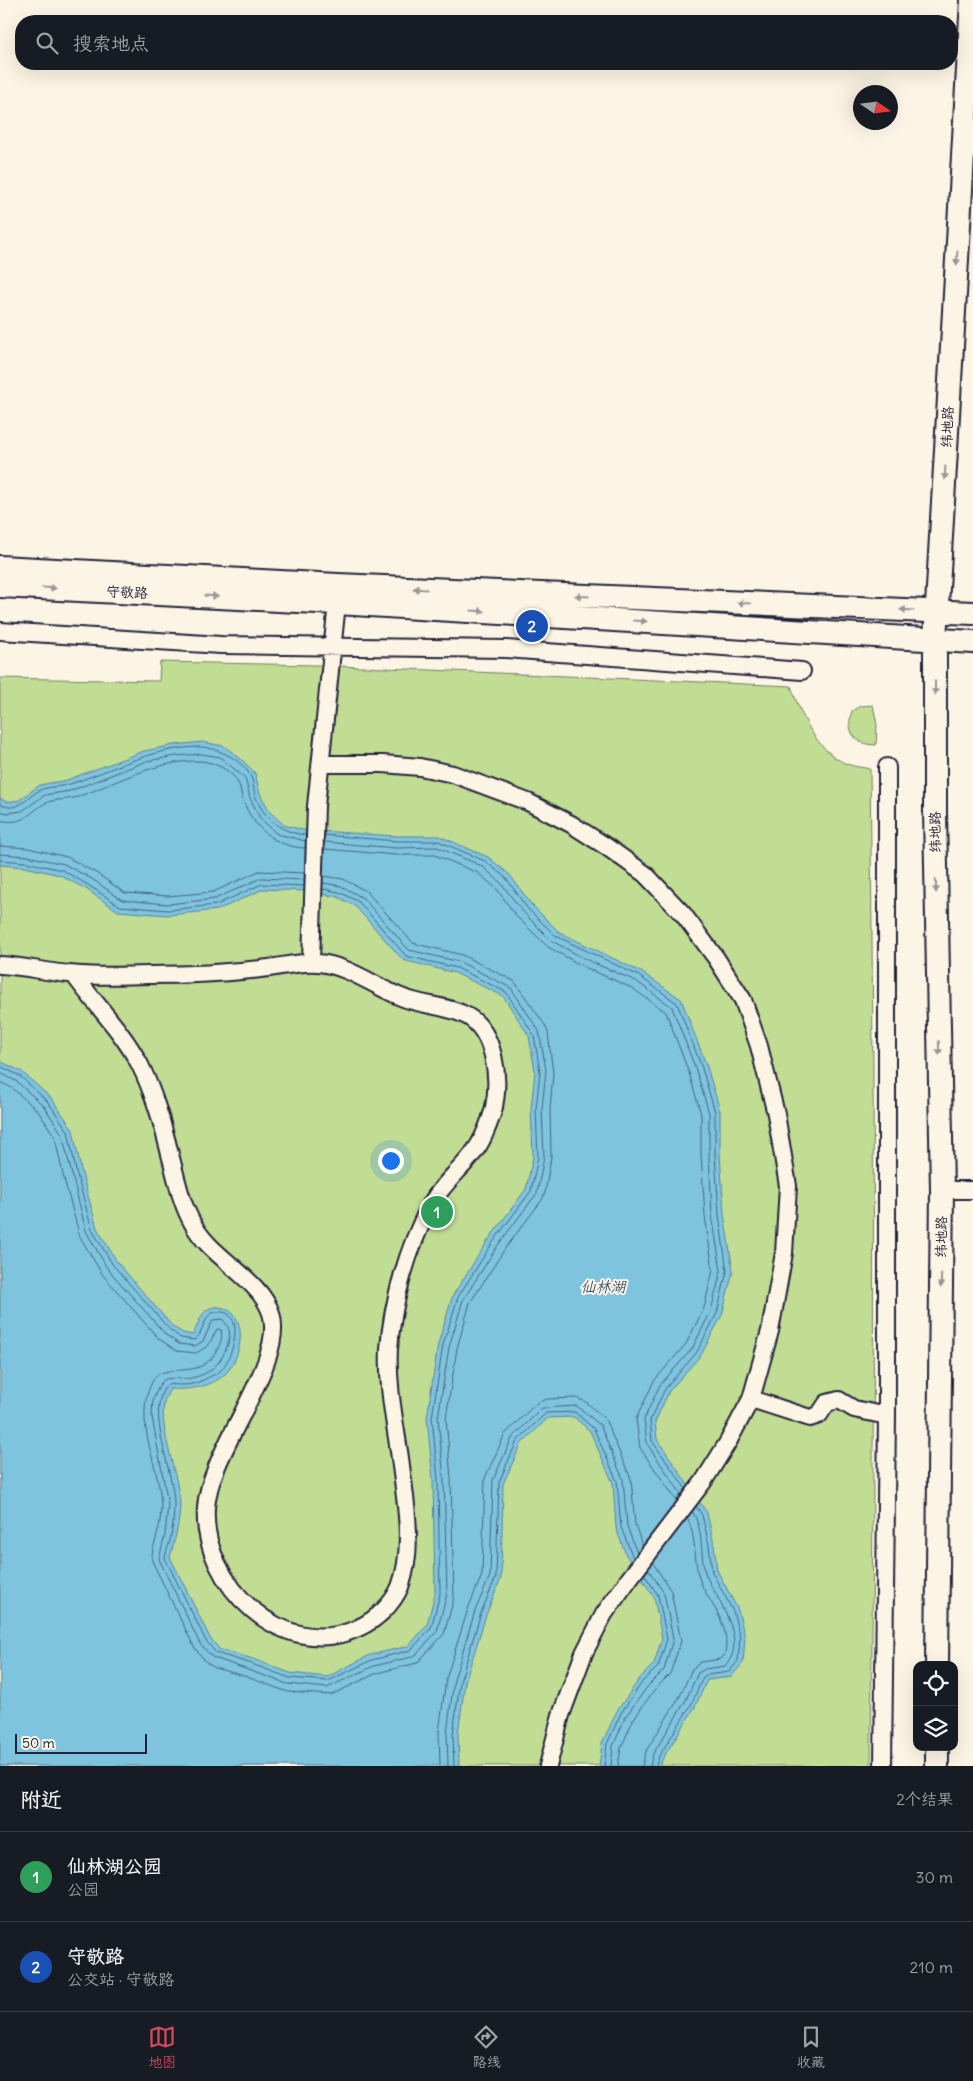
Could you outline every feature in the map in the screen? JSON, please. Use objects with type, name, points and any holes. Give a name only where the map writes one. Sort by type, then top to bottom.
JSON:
[{"type":"main road","name":"纬地路","points":[[937,1661],[942,1190],[935,811],[935,640],[972,0]]},
{"type":"main road","name":"守敬路","points":[[0,566],[338,585],[973,613]]},
{"type":"main road","name":"守敬路","points":[[0,586],[338,603],[973,642]]},
{"type":"main road","points":[[937,1751],[937,1766]]},
{"type":"street","points":[[311,962],[316,806],[338,603]]},
{"type":"street","points":[[0,630],[221,645],[506,649],[679,660],[802,671]]},
{"type":"street","points":[[321,764],[383,764],[454,774],[528,802],[608,847],[645,874],[683,914],[716,958],[742,1000],[759,1046],[776,1114],[788,1186],[782,1262],[770,1330],[751,1399],[728,1442],[703,1482],[629,1578],[604,1614],[584,1654],[561,1714],[548,1766]]},
{"type":"street","points":[[883,1766],[887,1416],[887,767]]},
{"type":"street","points":[[0,965],[74,975],[149,976],[216,973],[311,962],[333,965],[420,1005],[449,1009],[464,1014],[476,1022],[488,1039],[493,1056],[496,1080],[495,1105],[478,1147],[449,1179],[431,1204],[414,1243],[400,1285],[392,1322],[388,1353],[407,1523],[407,1555],[402,1581],[388,1607],[372,1622],[355,1630],[334,1637],[311,1636],[290,1631],[272,1623],[249,1608],[229,1587],[217,1562],[207,1533],[206,1507],[210,1485],[218,1462],[260,1378],[270,1351],[274,1332],[273,1317],[260,1293],[200,1237],[190,1220],[180,1197],[171,1156],[155,1104],[138,1062],[74,975]]},
{"type":"street","points":[[942,1190],[973,1190]]},
{"type":"street","points":[[751,1399],[810,1418],[819,1415],[827,1403],[840,1400],[854,1409],[887,1416]]},
{"type":"green space","points":[[160,662],[317,665],[791,686],[805,720],[818,741],[836,758],[847,764],[870,769],[874,1268],[871,1766],[0,1766],[0,678],[159,681]]},
{"type":"green space","points":[[873,705],[877,725],[876,745],[857,740],[851,731],[850,725],[852,711],[860,706]]},
{"type":"water","name":"仙林湖","points":[[202,742],[224,746],[255,773],[260,794],[270,812],[284,825],[303,830],[397,836],[439,836],[488,857],[510,875],[531,904],[559,932],[641,972],[681,999],[707,1067],[720,1111],[720,1154],[724,1214],[733,1271],[722,1315],[701,1355],[669,1391],[655,1422],[657,1439],[707,1513],[714,1544],[717,1570],[738,1610],[745,1638],[743,1663],[731,1677],[707,1680],[695,1707],[663,1758],[660,1766],[599,1766],[602,1743],[617,1711],[640,1678],[654,1664],[662,1638],[654,1597],[626,1555],[616,1528],[613,1483],[590,1431],[574,1417],[548,1418],[521,1444],[503,1484],[501,1578],[486,1615],[465,1682],[458,1734],[459,1766],[0,1766],[0,1061],[22,1072],[52,1099],[73,1130],[81,1170],[97,1228],[117,1262],[173,1327],[183,1333],[193,1335],[204,1312],[215,1307],[229,1310],[236,1317],[239,1326],[239,1348],[230,1368],[224,1375],[211,1383],[191,1388],[170,1389],[165,1400],[164,1426],[180,1503],[178,1524],[170,1557],[210,1638],[220,1650],[250,1658],[290,1673],[327,1677],[370,1655],[409,1646],[427,1625],[435,1593],[433,1480],[427,1418],[438,1344],[453,1295],[489,1239],[526,1189],[533,1157],[531,1109],[535,1071],[529,1036],[503,996],[455,973],[403,960],[355,906],[338,897],[305,891],[263,889],[218,910],[168,915],[118,911],[86,889],[60,875],[25,867],[0,865],[0,798],[7,802],[19,800],[40,785],[67,780],[144,751]]},
{"type":"place","name":"守敬路","points":[[532,626]]},
{"type":"place","name":"仙林湖公园","points":[[437,1212]]}]
